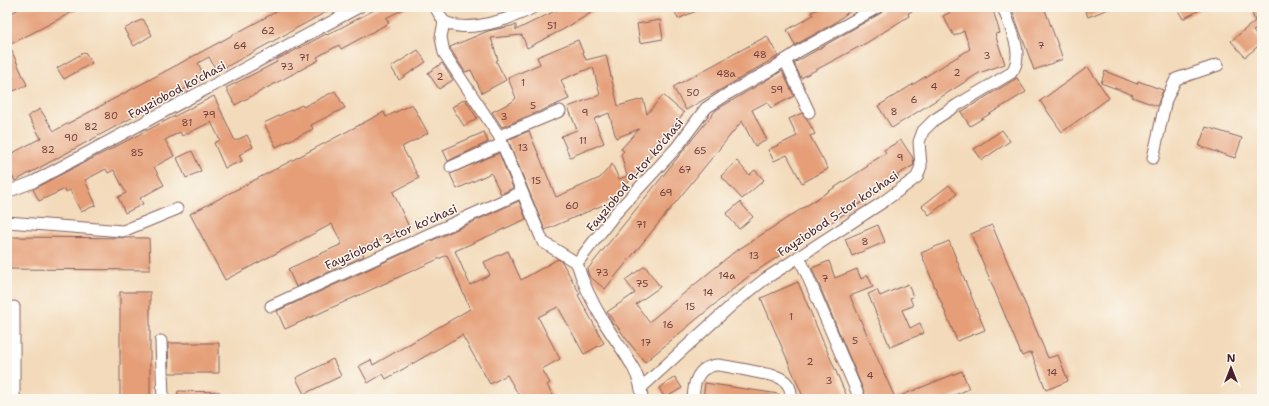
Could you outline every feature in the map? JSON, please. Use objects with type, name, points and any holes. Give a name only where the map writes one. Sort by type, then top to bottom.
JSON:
[{"type":"street","name":"Fayziobod ko'chasi","points":[[7,192],[33,182],[358,7]]},
{"type":"street","points":[[435,7],[444,22],[441,37],[444,53],[501,140],[543,242],[577,263],[582,281],[595,306],[629,361],[642,387],[642,399]]},
{"type":"street","points":[[444,22],[460,26],[476,26],[504,19],[534,7]]},
{"type":"street","name":"Fayziobod 9-tor ko'chasi","points":[[577,263],[615,214],[677,147],[706,108],[799,51],[878,7]]},
{"type":"street","name":"Fayziobod 5-tor ko'chasi","points":[[642,387],[733,304],[799,256],[883,202],[917,177],[921,166],[919,142],[923,131],[934,120],[1011,73],[1016,67],[1017,52],[1003,7]]},
{"type":"street","points":[[786,60],[809,112]]},
{"type":"street","points":[[1153,158],[1166,100],[1176,79],[1218,65]]},
{"type":"street","points":[[451,167],[560,111]]},
{"type":"street","name":"Fayziobod 3-tor ko'chasi","points":[[271,306],[522,192]]},
{"type":"street","points":[[7,222],[122,231],[177,209]]},
{"type":"street","points":[[799,256],[860,399]]},
{"type":"street","points":[[14,307],[14,399]]},
{"type":"street","points":[[161,341],[163,399]]},
{"type":"street","points":[[693,399],[694,383],[699,375],[704,369],[717,365],[779,377],[788,384],[792,391],[791,399]]},
{"type":"building","points":[[23,7],[82,7],[9,45],[27,85],[7,94],[7,82],[14,79],[7,64],[7,15]]},
{"type":"building","points":[[285,7],[335,7],[217,72],[209,57],[198,63],[205,78],[15,181],[7,167],[7,156],[41,138],[28,116],[40,109],[54,131]]},
{"type":"building","points":[[380,7],[408,7],[386,18],[389,23],[341,49],[339,45],[317,57],[319,60],[235,105],[226,88],[277,62],[276,60]]},
{"type":"building","points":[[563,7],[601,7],[564,29],[527,48],[522,35],[491,38],[498,60],[496,61],[506,80],[482,93],[471,70],[465,72],[451,50],[450,47],[488,31],[516,25],[516,30]]},
{"type":"building","points":[[673,7],[705,7],[678,19]]},
{"type":"building","points":[[823,7],[855,7],[833,24],[795,45],[787,30],[813,15],[811,12]]},
{"type":"building","points":[[888,7],[921,7],[908,13],[909,16],[868,42],[801,78],[794,63],[881,13]]},
{"type":"building","points":[[961,7],[992,7],[1000,33],[995,34],[1005,64],[979,73],[892,128],[878,106],[970,49],[964,31],[954,36],[943,16]]},
{"type":"building","points":[[1011,7],[1044,7],[1063,59],[1034,70]]},
{"type":"building","points":[[1084,7],[1111,7],[1111,8],[1088,17]]},
{"type":"building","points":[[1176,7],[1205,7],[1183,19]]},
{"type":"building","points":[[1262,9],[1262,34],[1259,28],[1253,31],[1262,43],[1245,57],[1231,41],[1255,21],[1252,13]]},
{"type":"building","points":[[143,19],[152,35],[134,46],[124,29]]},
{"type":"building","points":[[660,20],[663,39],[640,43],[637,24]]},
{"type":"building","points":[[767,36],[778,56],[686,110],[673,87]]},
{"type":"building","points":[[578,40],[586,60],[606,55],[618,106],[643,99],[647,114],[663,95],[684,113],[659,143],[661,145],[612,201],[545,230],[508,140],[529,131],[556,197],[600,178],[612,164],[619,179],[627,176],[621,154],[624,151],[621,149],[639,129],[616,138],[609,113],[594,119],[604,143],[570,157],[561,136],[577,130],[568,107],[600,95],[593,67],[561,80],[569,99],[502,127],[492,112],[512,102],[516,98],[508,78],[540,64],[537,57]]},
{"type":"building","points":[[418,50],[426,62],[399,80],[391,67]]},
{"type":"building","points":[[85,52],[92,63],[64,79],[57,68]]},
{"type":"building","points":[[442,63],[453,80],[439,89],[428,73]]},
{"type":"building","points":[[1088,67],[1109,98],[1062,132],[1040,101]]},
{"type":"building","points":[[782,71],[794,96],[771,108],[767,102],[752,110],[767,140],[755,146],[742,121],[605,289],[589,276],[587,270],[716,110]]},
{"type":"building","points":[[1105,71],[1137,84],[1138,81],[1163,90],[1157,106],[1101,83]]},
{"type":"building","points":[[1017,78],[1026,92],[970,126],[961,112]]},
{"type":"building","points":[[335,91],[345,108],[311,125],[313,129],[276,147],[264,123],[302,105],[303,107]]},
{"type":"building","points":[[214,96],[235,141],[247,135],[253,147],[239,155],[242,161],[225,168],[214,143],[220,140],[211,122],[182,136],[180,132],[165,140],[174,156],[154,167],[164,185],[140,198],[143,204],[125,213],[118,197],[126,193],[114,170],[108,173],[106,169],[85,180],[96,205],[81,212],[70,190],[66,192],[65,189],[39,201],[33,189]]},
{"type":"building","points":[[465,99],[477,118],[464,126],[452,107]]},
{"type":"building","points":[[412,104],[428,133],[402,147],[419,178],[393,192],[409,227],[361,249],[364,256],[296,287],[288,269],[342,244],[332,224],[225,280],[190,214],[384,112],[386,117]]},
{"type":"building","points":[[802,113],[815,134],[810,136],[828,169],[802,183],[787,155],[774,161],[768,150],[797,136],[789,119]]},
{"type":"building","points":[[1206,127],[1242,138],[1235,158],[1199,146]]},
{"type":"building","points":[[1002,130],[1010,141],[982,160],[974,149]]},
{"type":"building","points":[[484,132],[488,142],[448,161],[443,150]]},
{"type":"building","points":[[901,140],[913,158],[914,165],[897,175],[899,177],[880,189],[881,190],[750,275],[645,362],[607,312],[635,293],[625,280],[645,266],[660,287],[636,304],[649,322],[733,253],[868,166],[867,165],[886,153],[884,150]]},
{"type":"building","points":[[192,151],[201,171],[186,178],[177,158]]},
{"type":"building","points":[[499,153],[513,188],[501,194],[491,173],[457,189],[450,174]]},
{"type":"building","points":[[737,161],[749,175],[755,170],[764,180],[742,199],[721,176]]},
{"type":"building","points":[[949,185],[957,194],[929,215],[922,206]]},
{"type":"building","points":[[519,201],[526,219],[455,251],[470,285],[490,275],[484,262],[508,251],[521,280],[558,259],[562,262],[580,294],[578,295],[604,343],[584,354],[558,307],[538,317],[560,359],[542,369],[550,383],[547,385],[555,399],[521,399],[507,375],[490,384],[462,335],[386,379],[383,374],[368,383],[359,366],[371,360],[373,365],[470,309],[447,255],[285,329],[277,311]]},
{"type":"building","points":[[740,202],[753,217],[739,229],[726,214]]},
{"type":"building","points":[[878,225],[885,242],[852,256],[845,239]]},
{"type":"building","points":[[992,225],[1048,358],[1058,355],[1068,381],[1046,390],[1031,352],[1022,356],[971,234]]},
{"type":"building","points":[[7,237],[149,238],[150,270],[7,269]]},
{"type":"building","points":[[949,241],[985,330],[957,341],[921,253]]},
{"type":"building","points":[[829,261],[835,278],[857,269],[861,279],[868,275],[873,287],[850,296],[895,398],[962,371],[969,389],[946,399],[867,399],[812,268]]},
{"type":"building","points":[[798,282],[848,399],[804,399],[761,298]]},
{"type":"building","points":[[908,284],[913,297],[910,298],[913,306],[902,310],[910,328],[920,323],[924,333],[890,347],[868,294],[877,290],[880,296]]},
{"type":"building","points":[[120,292],[150,292],[150,399],[120,399]]},
{"type":"building","points":[[168,343],[219,343],[219,373],[169,373]]},
{"type":"building","points":[[333,359],[341,376],[304,394],[296,378]]},
{"type":"building","points":[[675,377],[682,388],[665,398],[659,388]]},
{"type":"building","points":[[705,383],[779,394],[778,399],[703,399]]},
{"type":"building","points":[[178,391],[220,392],[220,399],[177,399]]}]
